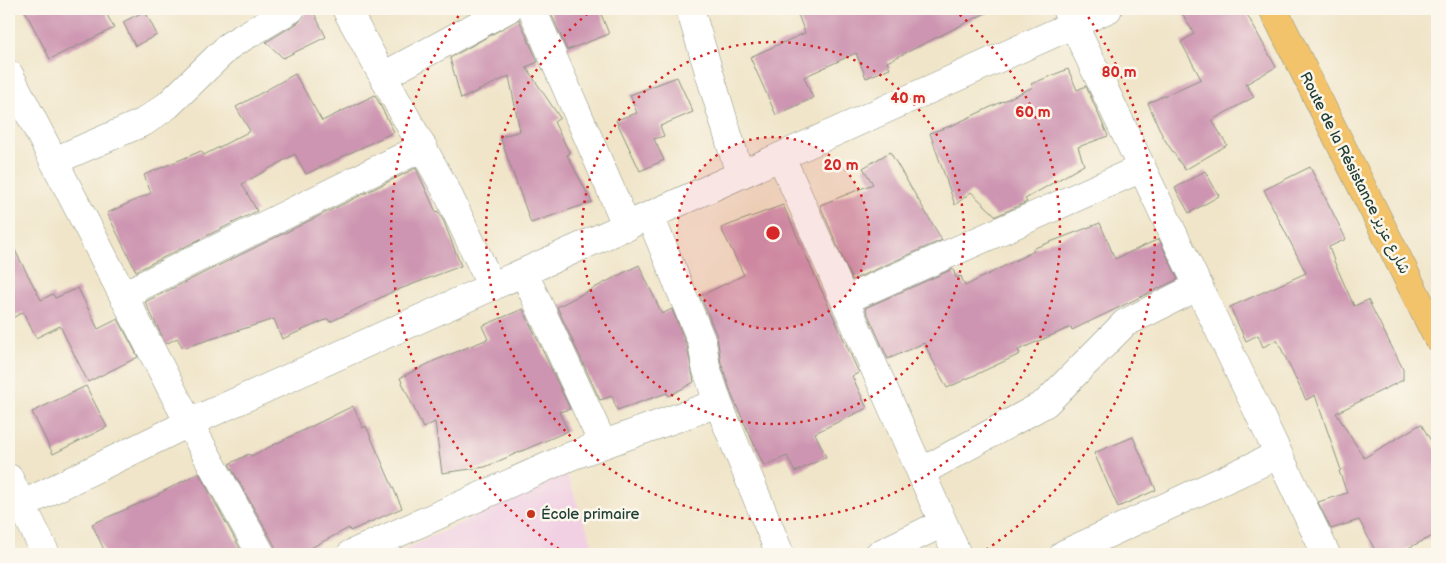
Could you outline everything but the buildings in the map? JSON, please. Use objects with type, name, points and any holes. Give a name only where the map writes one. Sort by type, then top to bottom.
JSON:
[{"type":"main road","name":"Route de la Résistance شارع عزيز","points":[[1273,9],[1437,337]]},
{"type":"street","points":[[54,161],[144,122],[168,105],[230,45],[291,9]]},
{"type":"street","points":[[346,9],[446,190],[492,287]]},
{"type":"street","points":[[383,76],[508,9]]},
{"type":"street","points":[[532,9],[638,222],[702,342],[706,368],[718,403],[780,554]]},
{"type":"street","points":[[15,508],[189,423],[740,176],[1070,16],[1108,9]]},
{"type":"street","points":[[695,10],[740,176]]},
{"type":"street","points":[[1070,16],[1326,554]]},
{"type":"street","points":[[9,74],[189,423],[261,554]]},
{"type":"street","points":[[123,295],[423,147]]},
{"type":"street","points":[[781,156],[957,554]]},
{"type":"street","points":[[844,300],[1142,168]]},
{"type":"street","points":[[524,273],[603,444]]},
{"type":"street","points":[[921,472],[1046,403],[1125,323],[1199,286]]},
{"type":"street","points":[[351,554],[571,456],[718,403]]},
{"type":"street","points":[[1064,554],[1278,455]]},
{"type":"street","points":[[9,478],[15,508],[46,554]]},
{"type":"street","points":[[879,554],[944,523]]},
{"type":"shaded area","name":"École primaire","points":[[566,473],[596,554],[395,554]]},
{"type":"place","name":"École primaire","points":[[531,514]]}]
